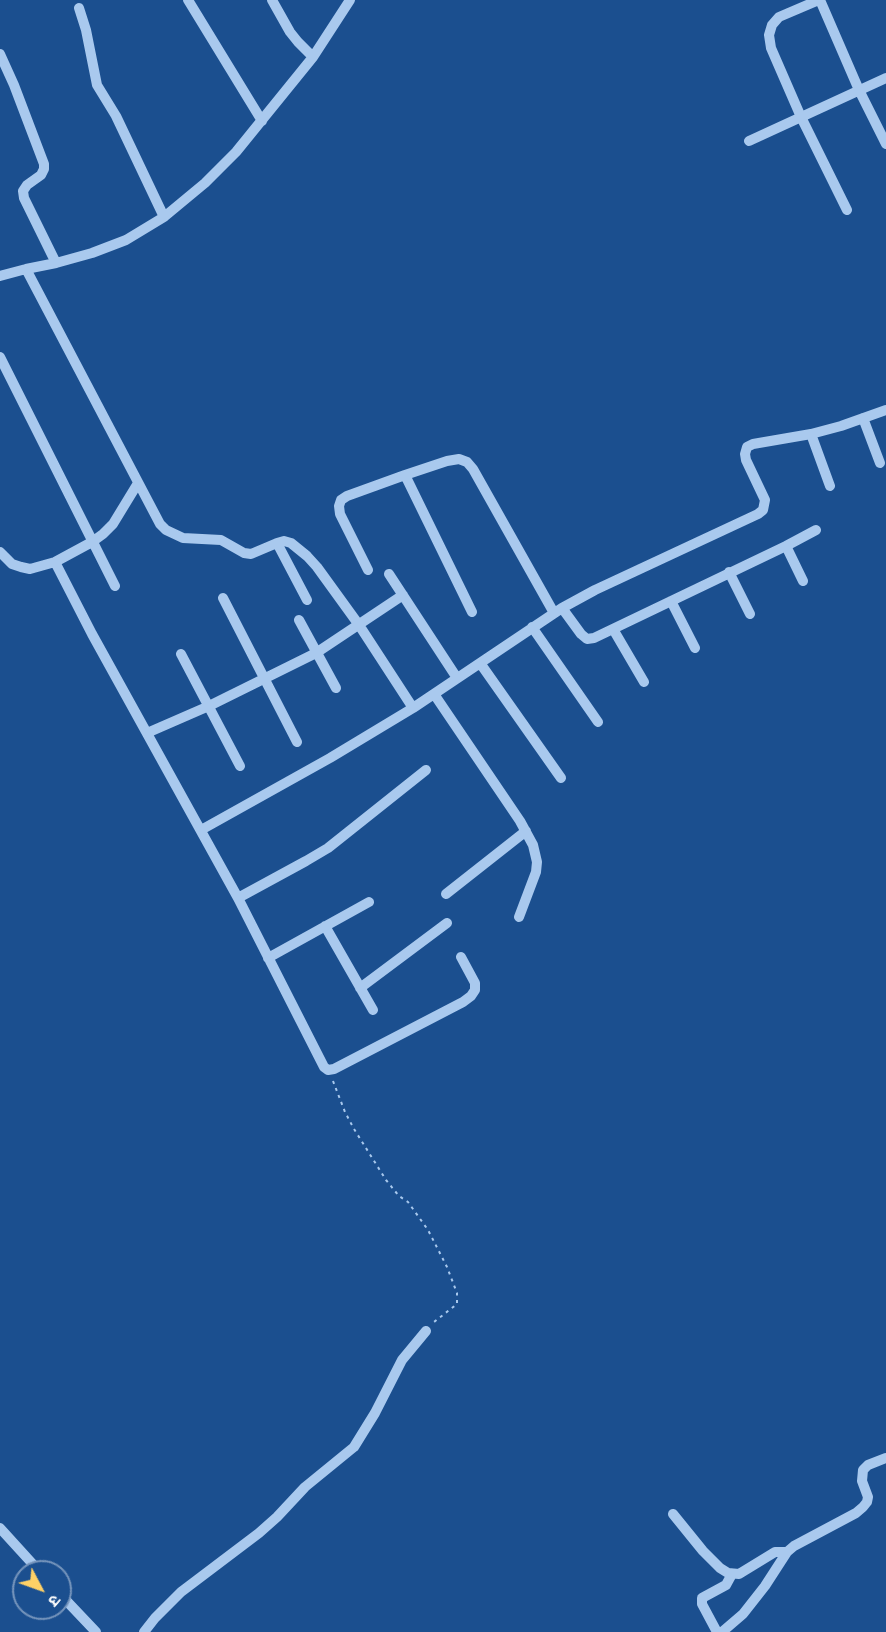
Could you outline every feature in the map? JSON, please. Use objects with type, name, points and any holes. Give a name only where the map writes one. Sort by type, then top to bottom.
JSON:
[{"type":"street","points":[[188,0],[262,121]]},
{"type":"street","points":[[272,0],[290,32],[313,57]]},
{"type":"street","points":[[0,276],[92,253],[126,240],[164,217],[206,183],[236,152],[313,57],[350,0]]},
{"type":"street","points":[[847,210],[801,117],[771,48],[769,35],[772,25],[779,16],[819,0],[886,144]]},
{"type":"street","points":[[79,8],[98,85],[117,116],[164,217]]},
{"type":"street","points":[[0,54],[44,164],[41,175],[27,185],[23,191],[24,198],[56,263]]},
{"type":"street","points":[[749,141],[886,78]]},
{"type":"street","points":[[26,269],[160,524],[183,538],[221,540],[244,553],[251,554],[284,541],[291,543],[317,567],[359,625],[413,708]]},
{"type":"street","points":[[0,357],[115,586]]},
{"type":"street","points":[[201,830],[330,758],[413,708],[558,611],[595,590],[764,510],[765,500],[746,460],[747,447],[811,434],[886,410]]},
{"type":"street","points":[[863,418],[880,463]]},
{"type":"street","points":[[811,434],[830,486]]},
{"type":"street","points":[[368,570],[340,514],[341,500],[405,474],[459,459],[467,462],[473,469],[558,611],[587,639],[614,629],[816,530]]},
{"type":"street","points":[[405,474],[472,612]]},
{"type":"street","points":[[0,552],[12,564],[30,569],[55,562],[103,534],[138,483]]},
{"type":"street","points":[[277,543],[308,600]]},
{"type":"street","points":[[786,546],[803,581]]},
{"type":"street","points":[[55,562],[238,898],[324,1067],[328,1070],[334,1069],[464,1002],[475,990],[475,983],[461,957]]},
{"type":"street","points":[[729,572],[750,614]]},
{"type":"street","points":[[389,574],[458,678]]},
{"type":"street","points":[[147,733],[264,680],[316,653],[403,596]]},
{"type":"street","points":[[223,598],[297,742]]},
{"type":"street","points":[[670,601],[695,648]]},
{"type":"street","points":[[299,620],[336,688]]},
{"type":"street","points":[[532,627],[598,722]]},
{"type":"street","points":[[614,629],[644,682]]},
{"type":"street","points":[[181,654],[240,766]]},
{"type":"street","points":[[480,663],[561,778]]},
{"type":"street","points":[[434,694],[526,831],[536,853],[537,862],[533,882],[519,917]]},
{"type":"street","points":[[238,898],[328,848],[426,770]]},
{"type":"street","points":[[446,894],[526,831]]},
{"type":"street","points":[[268,958],[369,902]]},
{"type":"street","points":[[360,988],[447,923]]},
{"type":"street","points":[[325,926],[373,1010]]},
{"type":"street","points":[[144,1632],[181,1592],[259,1533],[305,1487],[354,1447],[375,1413],[402,1360],[426,1331]]},
{"type":"street","points":[[722,1632],[743,1614],[788,1552],[804,1540],[856,1513],[863,1507],[868,1497],[862,1481],[863,1470],[886,1458]]},
{"type":"street","points":[[673,1514],[714,1563],[732,1575]]},
{"type":"street","points":[[0,1528],[29,1560]]},
{"type":"street","points":[[717,1632],[702,1604],[702,1598],[726,1585],[732,1575],[747,1570],[775,1552],[788,1552]]},
{"type":"street","points":[[72,1607],[96,1632]]},
{"type":"path","points":[[328,1070],[345,1112],[386,1180],[416,1212],[447,1267],[457,1293],[456,1304],[441,1315]]}]
